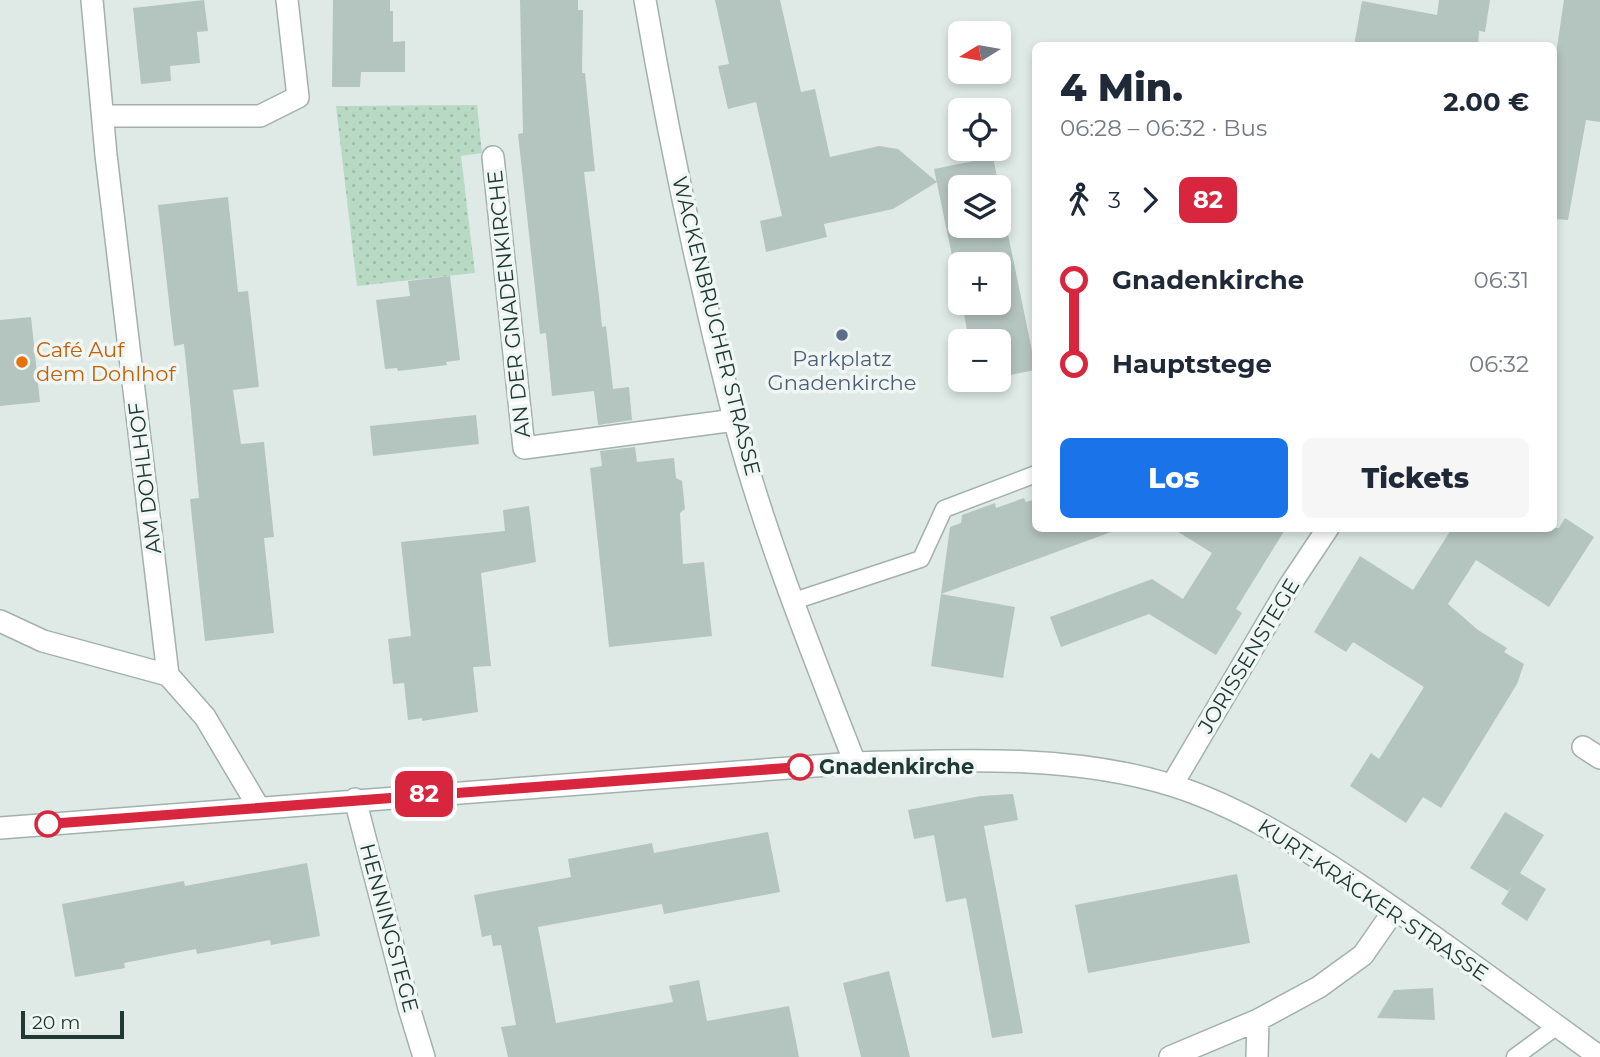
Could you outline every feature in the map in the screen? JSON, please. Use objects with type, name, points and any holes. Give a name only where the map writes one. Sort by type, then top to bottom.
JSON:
[{"type":"street","name":"AM DOHLHOF","points":[[92,0],[105,116],[106,155],[168,675]]},
{"type":"street","points":[[105,116],[260,116],[298,97],[287,0]]},
{"type":"street","name":"WACKENBRUCHER STRASSE","points":[[645,0],[662,99],[734,420],[794,601],[855,763]]},
{"type":"street","name":"AN DER GNADENKIRCHE","points":[[493,157],[524,448],[734,420]]},
{"type":"street","name":"JORISSENSTEGE","points":[[1172,785],[1288,588],[1325,532]]},
{"type":"street","points":[[0,621],[43,641],[168,675],[205,717],[258,808]]},
{"type":"street","name":"KURT-KRÄCKER-STRASSE","points":[[0,828],[855,763],[985,759],[1113,771],[1172,785],[1275,829],[1395,909],[1600,1057]]},
{"type":"street","name":"HENNINGSTEGE","points":[[355,799],[424,1057]]},
{"type":"street","points":[[1170,1057],[1258,1020],[1319,987],[1363,955],[1395,909]]},
{"type":"street","points":[[1257,1057],[1258,1020]]},
{"type":"lane","points":[[794,601],[921,559],[944,509],[1032,476]]},
{"type":"lane","points":[[1515,1057],[1557,1026]]},
{"type":"green space","points":[[477,105],[482,153],[461,156],[475,273],[357,286],[336,106]]},
{"type":"building","points":[[204,0],[208,31],[197,32],[200,63],[170,66],[171,81],[141,84],[133,8]]},
{"type":"building","points":[[333,0],[390,0],[390,11],[393,11],[393,42],[405,41],[405,72],[361,72],[360,87],[332,87]]},
{"type":"building","points":[[520,0],[578,0],[578,10],[583,10],[582,73],[585,73],[595,171],[584,172],[602,327],[606,326],[613,389],[629,387],[632,420],[598,425],[594,391],[602,390],[552,396],[546,333],[540,334],[518,134],[523,133]]},
{"type":"building","points":[[715,0],[780,0],[801,92],[815,89],[830,157],[879,146],[898,149],[937,182],[893,209],[824,224],[827,237],[766,252],[760,221],[782,216],[756,102],[728,109],[718,66],[729,64]]},
{"type":"building","points":[[1439,0],[1490,0],[1485,32],[1479,31],[1478,42],[1355,42],[1362,1],[1437,15]]},
{"type":"building","points":[[1564,0],[1600,0],[1600,122],[1586,120],[1568,220],[1557,219],[1557,47]]},
{"type":"building","points":[[973,161],[994,161],[997,175],[948,175],[948,236],[934,169]]},
{"type":"building","points":[[228,197],[238,292],[248,291],[259,387],[233,390],[241,444],[264,442],[274,537],[264,538],[274,633],[205,641],[190,499],[199,498],[184,344],[174,346],[158,205]]},
{"type":"building","points":[[948,238],[1009,238],[1032,351],[1032,371],[1011,375],[1011,329],[967,329],[964,315],[1011,315],[1011,252],[951,252]]},
{"type":"building","points":[[450,276],[460,360],[446,362],[447,365],[398,371],[397,368],[385,369],[376,300],[410,296],[408,281]]},
{"type":"building","points":[[31,317],[40,402],[0,406],[0,320]]},
{"type":"building","points":[[476,415],[479,444],[373,456],[370,426]]},
{"type":"building","points":[[635,447],[637,462],[674,458],[676,478],[682,481],[685,509],[680,513],[683,564],[704,562],[712,636],[609,647],[590,468],[602,466],[600,451]]},
{"type":"building","points":[[1024,498],[1026,502],[1032,500],[1032,532],[1111,532],[941,594],[950,527],[961,523],[962,515],[995,503],[996,508]]},
{"type":"building","points":[[529,506],[536,562],[481,573],[491,666],[473,667],[478,712],[422,721],[422,718],[408,720],[404,683],[393,684],[388,639],[411,636],[401,542],[505,531],[503,510]]},
{"type":"building","points":[[1565,518],[1594,537],[1549,607],[1476,560],[1448,604],[1478,630],[1507,648],[1504,652],[1524,664],[1517,684],[1441,808],[1423,797],[1406,823],[1350,786],[1371,753],[1379,759],[1424,687],[1353,642],[1346,652],[1314,632],[1360,556],[1413,590],[1449,532],[1557,532]]},
{"type":"building","points":[[1178,532],[1284,532],[1236,609],[1242,613],[1216,655],[1149,614],[1061,647],[1050,617],[1152,579],[1183,599],[1212,553]]},
{"type":"building","points":[[941,594],[1015,607],[1003,678],[931,666]]},
{"type":"building","points":[[1013,794],[1018,820],[984,826],[1023,1033],[992,1038],[966,898],[946,902],[934,835],[914,839],[908,810],[981,796]]},
{"type":"building","points":[[1505,812],[1544,835],[1520,873],[1546,889],[1527,921],[1501,904],[1512,886],[1508,891],[1470,868]]},
{"type":"building","points":[[768,832],[780,892],[664,914],[662,904],[538,927],[556,1023],[673,1002],[669,986],[699,980],[707,1021],[789,1006],[799,1057],[508,1057],[501,1027],[516,1025],[501,945],[493,946],[491,935],[482,937],[474,895],[571,877],[568,859],[652,843],[654,853]]},
{"type":"building","points":[[307,863],[320,936],[271,945],[270,940],[197,954],[196,949],[124,963],[125,968],[75,977],[62,904],[184,881],[185,886]]},
{"type":"building","points":[[1237,874],[1250,943],[1088,973],[1075,905]]},
{"type":"building","points":[[889,971],[910,1057],[861,1057],[843,983]]},
{"type":"building","points":[[1433,988],[1435,1020],[1377,1018],[1394,990]]},
{"type":"bus line","name":"82","points":[[48,824],[800,767]]},
{"type":"place","name":"Parkplatz Gnadenkirche","points":[[842,335]]},
{"type":"place","name":"Café Auf dem Dohlhof","points":[[22,362]]},
{"type":"place","name":"Gnadenkirche","points":[[800,767]]}]
